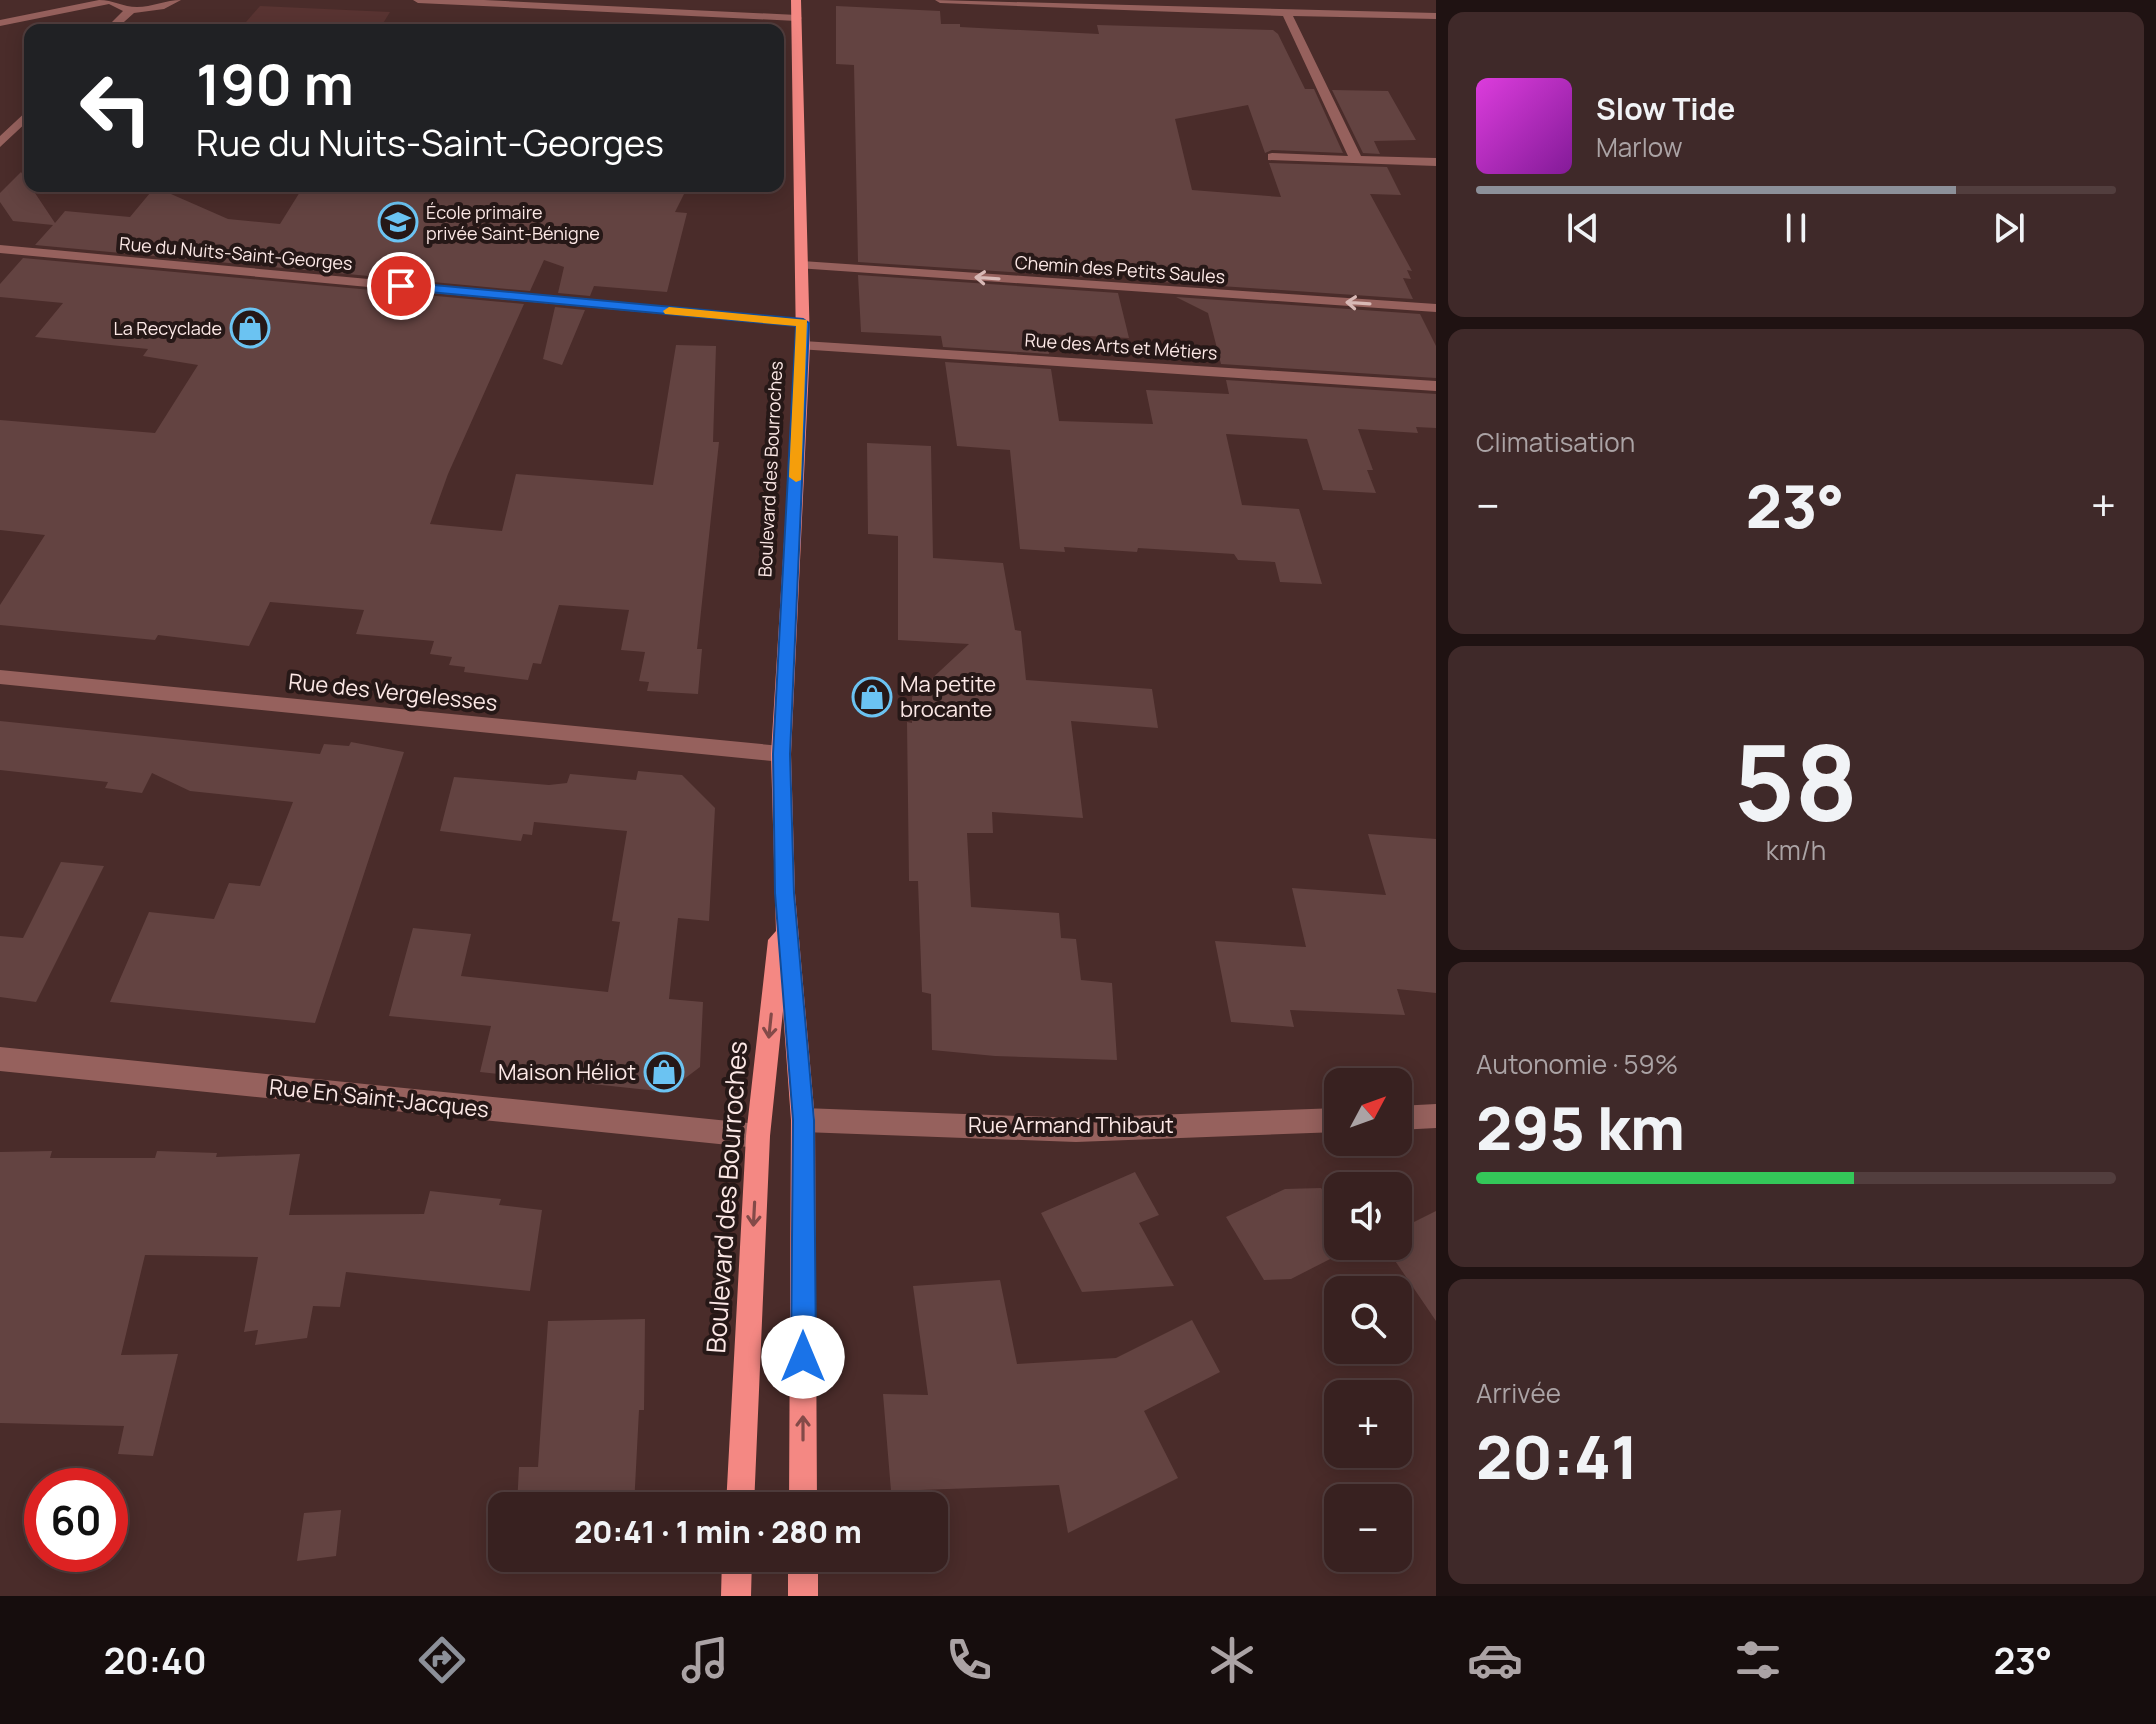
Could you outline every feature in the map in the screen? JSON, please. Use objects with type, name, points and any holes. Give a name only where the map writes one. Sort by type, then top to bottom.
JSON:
[{"type":"main road","name":"Boulevard des Bourroches","points":[[796,0],[803,346],[781,754],[784,893],[803,1120],[803,1492]]},
{"type":"main road","name":"Boulevard des Bourroches","points":[[741,1492],[758,1136],[784,893]]},
{"type":"main road","points":[[736,1596],[737,1572]]},
{"type":"main road","points":[[803,1572],[803,1596]]},
{"type":"street","points":[[23,18],[29,0]]},
{"type":"street","points":[[0,23],[110,1],[131,10],[158,7],[176,0]]},
{"type":"street","points":[[418,0],[797,18]]},
{"type":"street","points":[[940,0],[1287,14],[1436,16]]},
{"type":"street","points":[[116,24],[131,10]]},
{"type":"street","points":[[1287,14],[1357,161]]},
{"type":"street","points":[[0,143],[24,118]]},
{"type":"street","points":[[1272,157],[1436,162]]},
{"type":"street","name":"Rue du Nuits-Saint-Georges","points":[[0,249],[803,323]]},
{"type":"street","name":"Chemin des Petits Saules","points":[[802,265],[1436,308]]},
{"type":"street","name":"Rue des Arts et Métiers","points":[[803,346],[1436,386]]},
{"type":"street","name":"Rue des Vergelesses","points":[[0,677],[781,754]]},
{"type":"street","name":"Rue En Saint-Jacques","points":[[0,1059],[758,1136]]},
{"type":"street","points":[[1412,1117],[1436,1116]]},
{"type":"street","name":"Rue Armand Thibaut","points":[[803,1120],[1076,1130],[1324,1121]]},
{"type":"shaded area","points":[[260,6],[390,12],[383,24],[244,24]]},
{"type":"building","points":[[836,6],[940,11],[941,24],[960,24],[960,27],[1099,34],[1097,25],[1273,30],[1278,34],[1305,89],[1314,89],[1343,153],[1272,150],[1265,153],[1248,105],[1175,119],[1192,190],[1281,197],[1269,163],[1387,167],[1401,195],[1370,194],[1412,271],[1407,270],[1411,279],[1403,278],[1413,299],[1147,281],[1111,262],[1115,279],[858,262],[854,65],[836,64]]},
{"type":"building","points":[[1332,90],[1388,91],[1416,140],[1374,141],[1380,154],[1363,153]]},
{"type":"building","points":[[21,172],[24,192],[34,192],[55,223],[65,211],[130,217],[151,192],[166,192],[228,219],[280,224],[300,192],[685,192],[675,212],[687,213],[667,292],[594,286],[590,296],[558,293],[564,267],[544,260],[530,291],[35,245],[53,225],[13,221],[0,202],[0,193]]},
{"type":"building","points":[[23,258],[524,304],[448,474],[430,524],[502,531],[516,474],[653,485],[676,345],[716,346],[713,442],[719,442],[697,649],[702,649],[698,694],[647,691],[649,682],[639,681],[645,652],[621,650],[629,610],[559,605],[541,664],[533,663],[528,680],[464,672],[465,667],[449,665],[452,657],[430,654],[434,641],[356,634],[364,610],[270,602],[249,646],[158,635],[155,640],[0,625],[0,605],[45,535],[0,530],[0,420],[155,433],[198,365],[143,356],[148,349],[35,337],[63,303],[0,297],[0,284]]},
{"type":"building","points":[[858,275],[1118,293],[1129,338],[1046,334],[1049,354],[943,347],[941,336],[861,332]]},
{"type":"building","points":[[1176,297],[1420,314],[1436,346],[1436,378],[1221,364],[1208,313]]},
{"type":"building","points":[[555,307],[585,310],[562,365],[543,359]]},
{"type":"building","points":[[945,362],[1051,369],[1059,421],[1153,424],[1146,390],[1229,394],[1226,380],[1436,394],[1436,428],[1416,427],[1418,433],[1358,429],[1373,470],[1367,470],[1376,493],[1323,490],[1307,439],[1226,434],[1242,505],[1299,509],[1322,584],[1280,582],[1275,562],[1238,560],[1234,554],[1138,548],[1137,552],[1064,547],[1065,552],[1020,549],[1010,450],[957,446]]},
{"type":"building","points":[[867,443],[931,446],[933,558],[1003,563],[1015,630],[1021,631],[1026,680],[1152,689],[1158,728],[1071,721],[1083,818],[992,812],[993,833],[967,833],[971,907],[1059,913],[1061,938],[1076,939],[1081,980],[1112,983],[1117,1060],[995,1056],[932,1050],[931,994],[922,992],[918,881],[909,881],[907,722],[912,723],[912,697],[969,644],[898,640],[898,536],[868,534]]},
{"type":"building","points":[[0,721],[320,754],[324,744],[349,746],[351,742],[404,752],[315,1023],[110,1002],[149,912],[214,919],[229,883],[260,886],[293,802],[190,791],[152,773],[142,793],[105,788],[108,782],[0,770]]},
{"type":"building","points":[[638,771],[682,775],[715,808],[709,921],[678,918],[669,999],[703,1002],[700,1067],[667,1092],[480,1072],[491,1026],[389,1016],[413,928],[471,934],[461,976],[608,992],[620,922],[612,921],[627,831],[534,822],[532,835],[523,834],[521,841],[440,831],[454,777],[549,785],[567,783],[570,774],[636,780]]},
{"type":"building","points":[[1368,834],[1436,839],[1436,993],[1397,989],[1405,1015],[1290,1010],[1294,1027],[1231,1022],[1215,941],[1306,947],[1292,888],[1386,895]]},
{"type":"building","points":[[61,862],[104,866],[36,1002],[0,997],[0,936],[23,938]]},
{"type":"building","points":[[52,1151],[50,1158],[155,1158],[157,1151],[217,1153],[216,1157],[300,1154],[289,1215],[424,1214],[430,1191],[501,1199],[499,1205],[542,1210],[530,1291],[346,1272],[340,1307],[313,1306],[307,1338],[255,1345],[258,1330],[244,1332],[258,1257],[145,1255],[121,1355],[178,1354],[153,1456],[118,1454],[124,1426],[0,1423],[0,1152]]},
{"type":"building","points":[[1135,1172],[1159,1215],[1139,1223],[1174,1286],[1082,1292],[1041,1213]]},
{"type":"building","points":[[1321,1188],[1324,1192],[1324,1260],[1328,1260],[1291,1279],[1264,1280],[1226,1217],[1285,1189]]},
{"type":"building","points":[[1436,1211],[1436,1321],[1412,1286],[1412,1276],[1405,1276],[1395,1260],[1412,1260],[1412,1223]]},
{"type":"building","points":[[1000,1280],[1017,1364],[1116,1358],[1192,1320],[1220,1372],[1144,1411],[1178,1478],[1068,1533],[1059,1485],[891,1491],[883,1394],[928,1395],[913,1286]]},
{"type":"building","points":[[645,1319],[644,1410],[639,1410],[635,1492],[518,1492],[519,1467],[538,1467],[548,1321]]},
{"type":"building","points":[[341,1510],[336,1556],[297,1561],[304,1513]]},
{"type":"slow traffic","points":[[669,311],[803,323],[796,477]]},
{"type":"place","name":"École primaire privée Saint-Bénigne","points":[[398,222]]},
{"type":"place","name":"La Recyclade","points":[[250,328]]},
{"type":"place","name":"Ma petite brocante","points":[[872,697]]},
{"type":"place","name":"Maison Héliot","points":[[664,1072]]},
{"type":"route","points":[[401,286],[803,323],[781,754],[784,893],[803,1120],[803,1357]]}]
